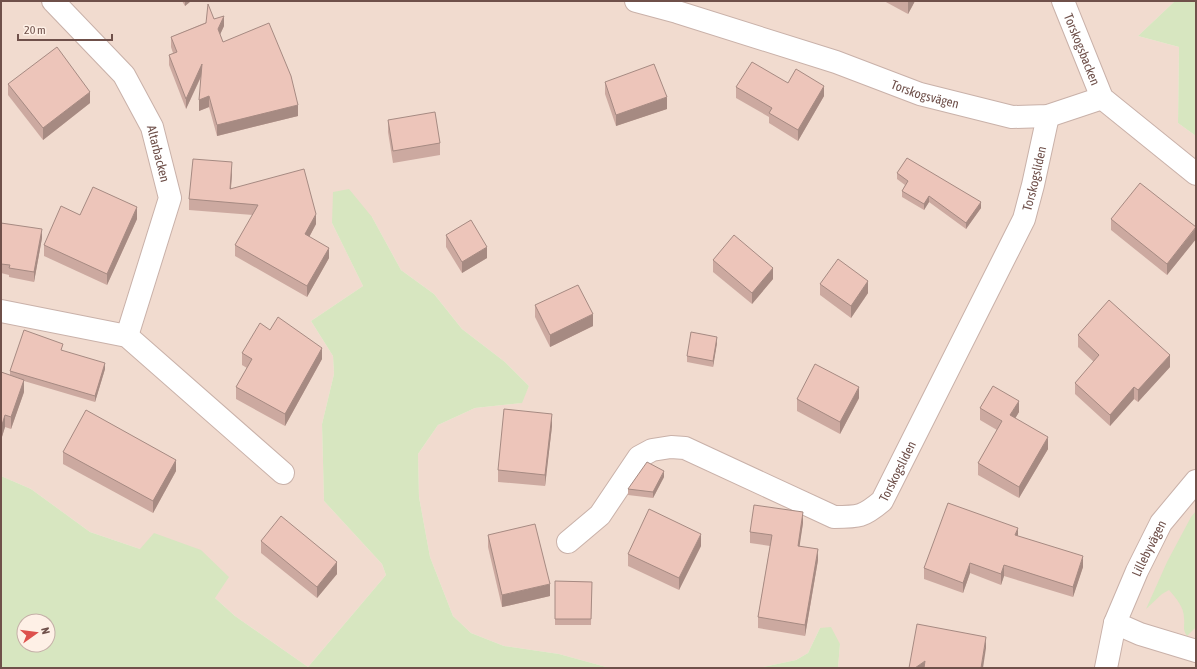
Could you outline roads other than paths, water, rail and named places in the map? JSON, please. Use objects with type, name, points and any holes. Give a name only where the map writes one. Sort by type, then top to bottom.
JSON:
[{"type":"street","name":"Altarbacken","points":[[53,1],[124,74],[152,127],[170,198],[127,336]]},
{"type":"street","name":"Torskogsvägen","points":[[636,1],[677,12],[836,62],[920,94],[1012,117],[1048,116],[1102,98]]},
{"type":"street","name":"Torskogsbacken","points":[[1063,1],[1102,98]]},
{"type":"street","points":[[1102,98],[1196,174]]},
{"type":"street","name":"Torskogsliden","points":[[568,542],[600,515],[639,457],[652,450],[671,447],[685,448],[834,517],[856,517],[870,511],[882,501],[1024,219],[1048,116]]},
{"type":"street","points":[[1,311],[127,336],[283,473]]},
{"type":"street","name":"Lillebyvägen","points":[[1106,668],[1115,623],[1137,570],[1161,523],[1196,481]]},
{"type":"street","points":[[1115,623],[1140,634],[1196,651]]}]
